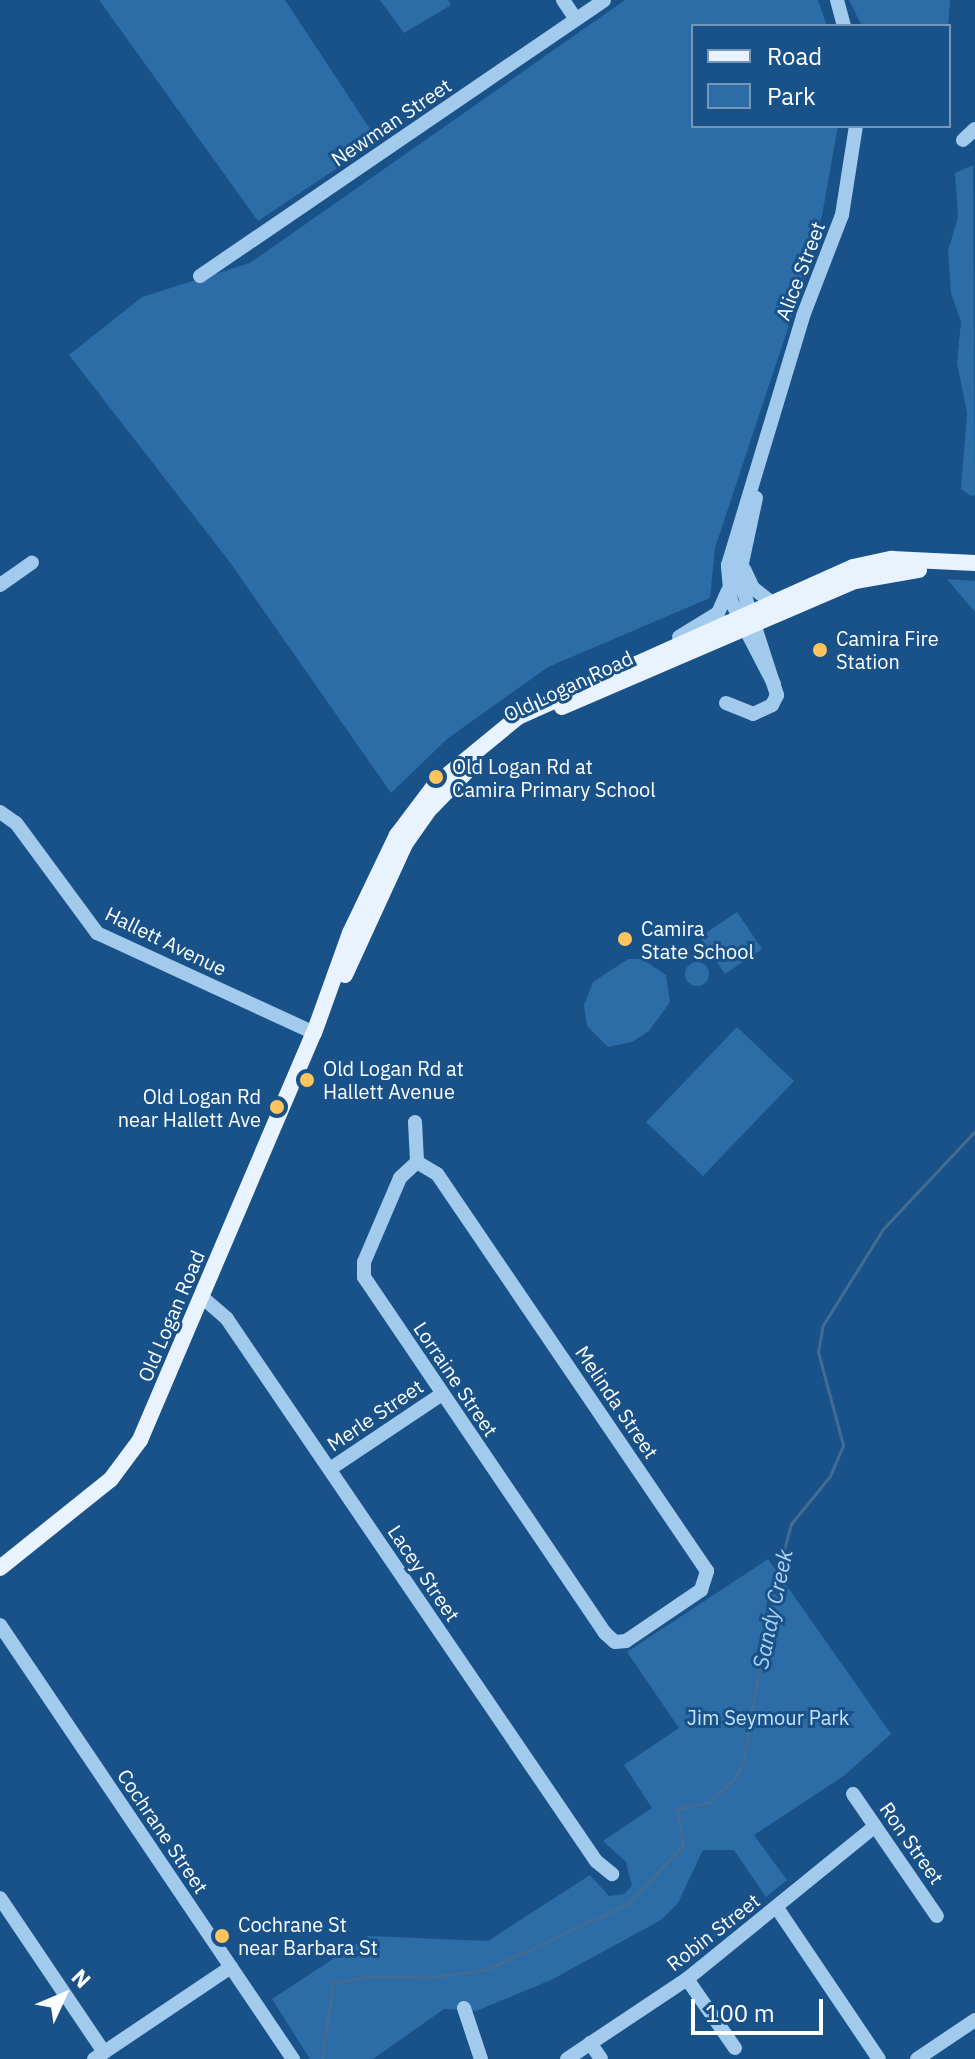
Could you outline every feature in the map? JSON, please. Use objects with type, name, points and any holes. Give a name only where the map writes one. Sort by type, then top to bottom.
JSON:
[{"type":"main road","points":[[747,620],[772,603],[866,562],[892,559],[975,563]]},
{"type":"main road","points":[[747,620],[878,574],[975,572]]},
{"type":"main road","name":"Old Logan Road","points":[[0,1568],[127,1460],[202,1297],[314,1033],[376,876],[406,822],[434,786],[518,717],[652,655],[747,620]]},
{"type":"main road","name":"Old Logan Road","points":[[314,1033],[405,844],[427,812],[489,749],[536,719],[747,620]]},
{"type":"street","points":[[563,0],[576,19]]},
{"type":"street","name":"Newman Street","points":[[200,276],[604,0]]},
{"type":"street","points":[[837,0],[843,24]]},
{"type":"street","name":"Alice Street","points":[[747,620],[729,586],[733,546],[803,316],[842,215],[856,128]]},
{"type":"street","points":[[963,140],[975,129]]},
{"type":"street","name":"Alice Street","points":[[747,620],[739,577],[741,557],[770,427]]},
{"type":"street","points":[[892,559],[975,556]]},
{"type":"street","points":[[741,557],[753,588],[772,603]]},
{"type":"street","points":[[0,585],[32,563]]},
{"type":"street","name":"Old Logan Road","points":[[652,655],[718,613],[729,586]]},
{"type":"street","points":[[726,703],[753,714],[772,705],[774,684],[747,620]]},
{"type":"street","name":"Hallett Avenue","points":[[0,812],[16,823],[97,933],[314,1033]]},
{"type":"street","points":[[415,1122],[417,1162]]},
{"type":"street","name":"Lorraine Street","points":[[417,1162],[400,1178],[364,1262],[364,1277],[615,1642]]},
{"type":"street","name":"Melinda Street","points":[[417,1162],[437,1174],[707,1571],[701,1590],[626,1641],[615,1642]]},
{"type":"street","name":"Lacey Street","points":[[202,1297],[227,1319],[596,1861],[612,1874]]},
{"type":"street","name":"Merle Street","points":[[330,1469],[442,1394]]},
{"type":"street","name":"Cochrane Street","points":[[0,1625],[293,2059]]},
{"type":"street","name":"Ron Street","points":[[853,1794],[937,1916]]},
{"type":"street","name":"Robin Street","points":[[567,2059],[687,1979],[875,1826]]},
{"type":"street","points":[[0,1898],[99,2056],[231,1967]]},
{"type":"street","points":[[777,1908],[879,2059]]},
{"type":"street","points":[[687,1979],[735,2048]]},
{"type":"street","points":[[464,2008],[481,2059]]},
{"type":"street","points":[[924,2057],[975,2020]]},
{"type":"street","points":[[590,2043],[601,2059]]},
{"type":"green space","points":[[99,0],[285,0],[378,141],[258,221]]},
{"type":"green space","points":[[380,0],[448,0],[451,5],[404,33]]},
{"type":"green space","points":[[625,0],[818,0],[826,24],[691,24],[691,128],[838,128],[818,238],[715,548],[710,598],[548,667],[447,739],[391,793],[229,561],[69,355],[142,297],[250,263]]},
{"type":"green space","points":[[849,0],[950,0],[948,24],[861,24]]},
{"type":"green space","points":[[973,165],[975,495],[971,496],[961,489],[967,413],[957,363],[961,322],[951,293],[948,251],[958,217],[955,173]]},
{"type":"green space","points":[[947,579],[975,581],[975,612]]},
{"type":"green space","points":[[737,912],[762,949],[725,974],[700,937]]},
{"type":"green space","points":[[628,959],[642,959],[666,975],[670,1002],[649,1031],[632,1042],[608,1047],[587,1026],[584,1005],[593,982]]},
{"type":"green space","points":[[697,962],[705,966],[709,974],[705,982],[697,986],[689,982],[685,974],[689,966]]},
{"type":"green space","points":[[737,1027],[794,1081],[703,1176],[646,1122]]},
{"type":"green space","name":"Jim Seymour Park","points":[[768,1559],[891,1734],[845,1775],[754,1835],[787,1880],[766,1897],[734,1850],[703,1850],[678,1903],[661,1920],[551,1980],[476,2011],[444,2009],[373,2059],[310,2059],[272,1999],[368,1936],[488,1941],[590,1875],[609,1896],[624,1894],[632,1886],[626,1862],[603,1841],[652,1808],[624,1765],[679,1728],[627,1652]]},
{"type":"waterway","name":"Sandy Creek","points":[[322,2059],[333,1983],[369,1976],[430,1977],[486,1970],[629,1903],[683,1845],[677,1809],[710,1802],[735,1778],[743,1762],[771,1598],[791,1524],[830,1476],[843,1445],[818,1352],[823,1325],[883,1229],[975,1131]]},
{"type":"place","name":"Camira Fire Station","points":[[820,650]]},
{"type":"place","name":"Old Logan Rd at Camira Primary School","points":[[436,777]]},
{"type":"place","name":"Camira State School","points":[[625,939]]},
{"type":"place","name":"Old Logan Rd at Hallett Avenue","points":[[307,1080]]},
{"type":"place","name":"Old Logan Rd near Hallett Ave","points":[[277,1107]]},
{"type":"place","name":"Cochrane St near Barbara St","points":[[222,1936]]}]
